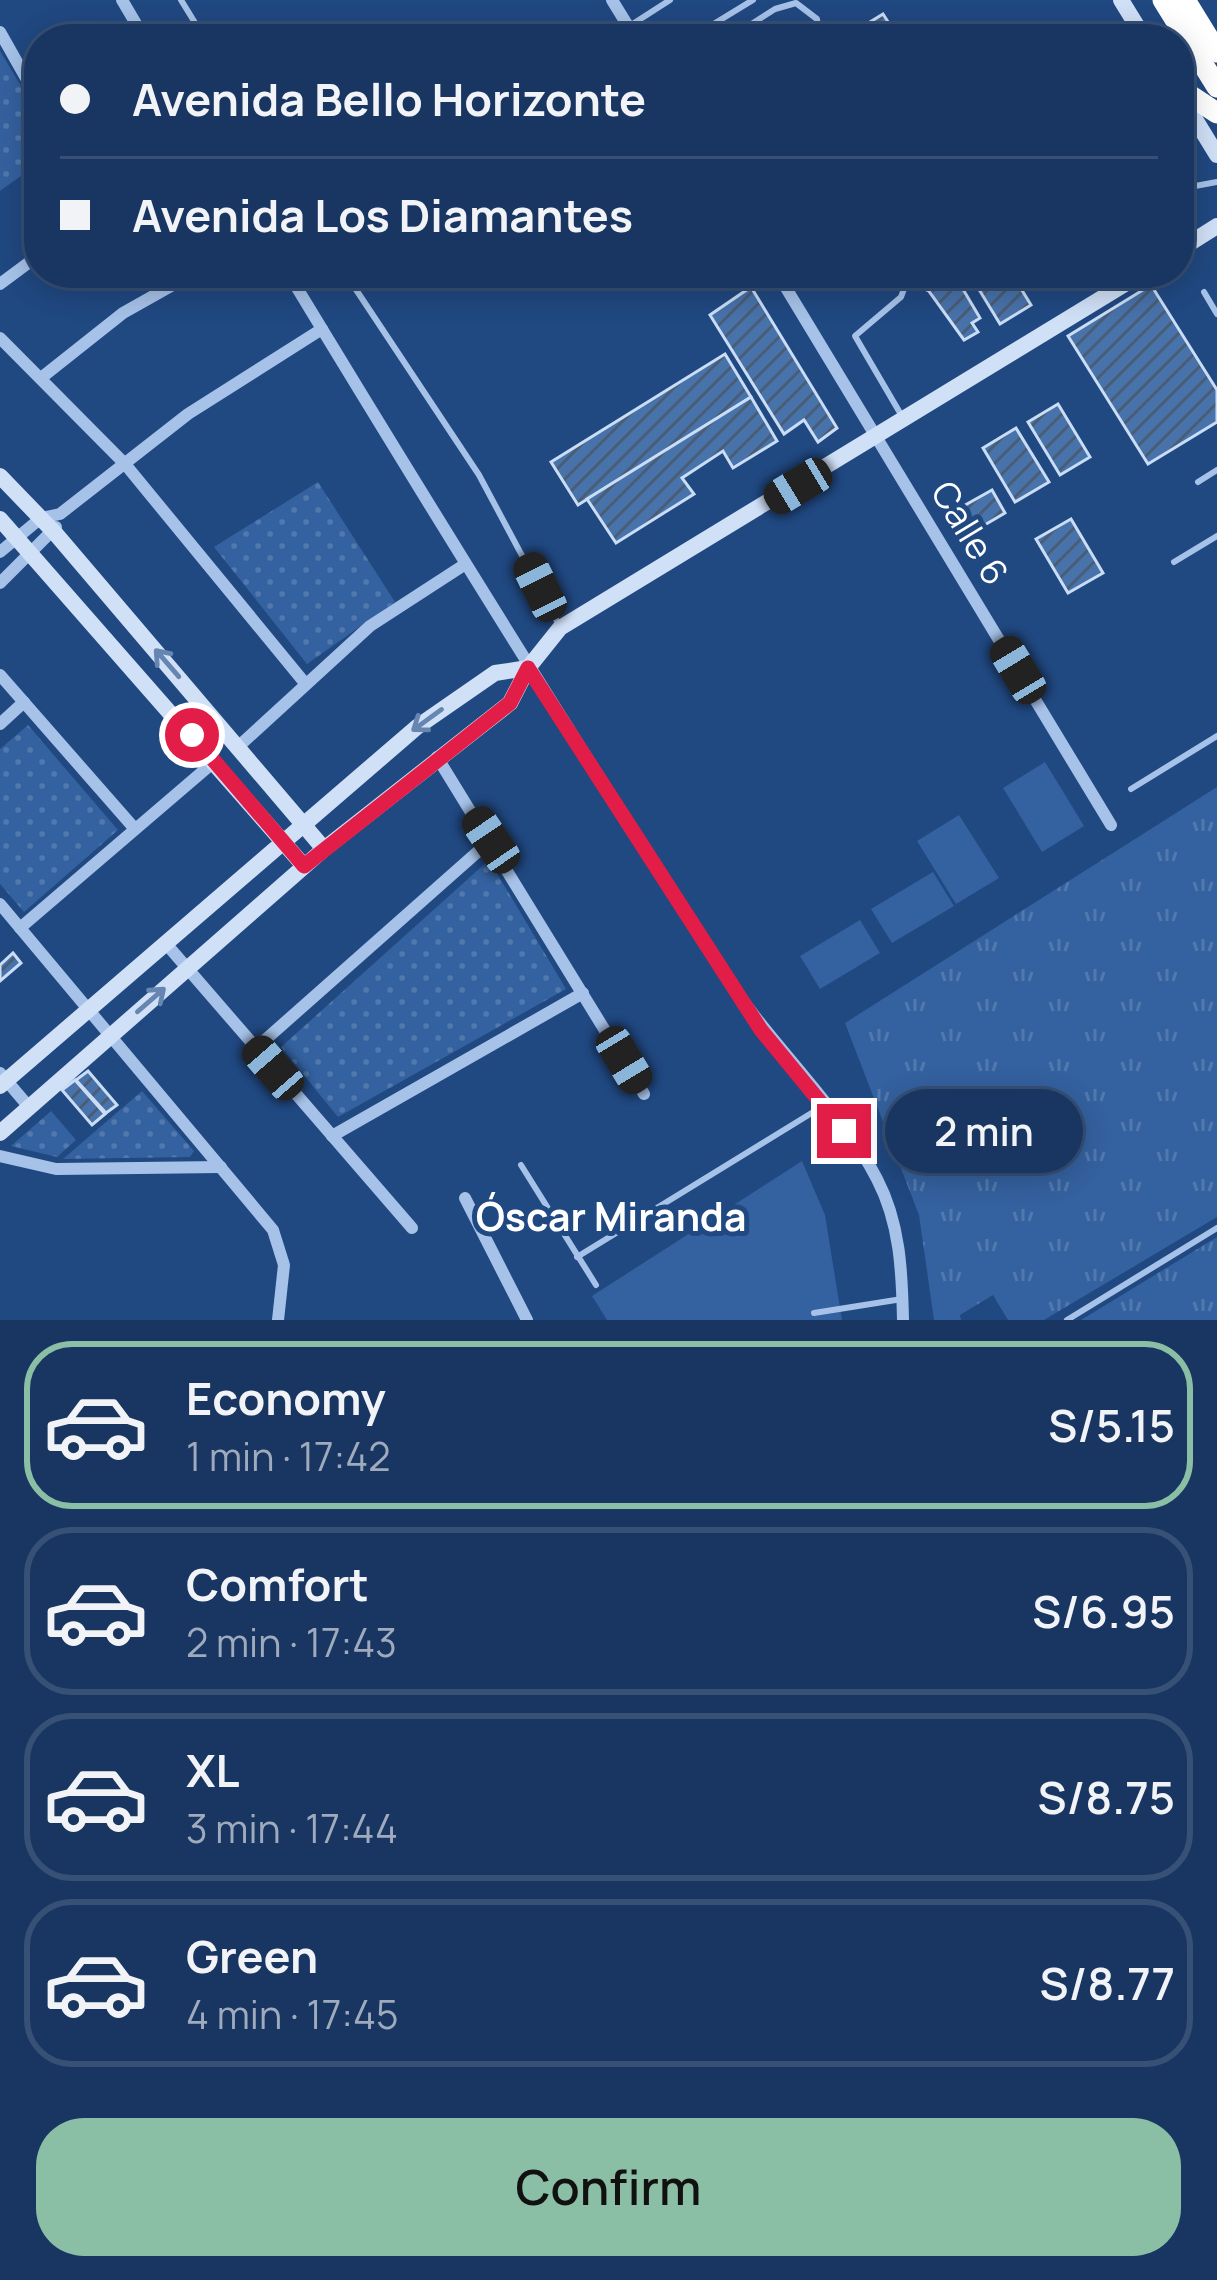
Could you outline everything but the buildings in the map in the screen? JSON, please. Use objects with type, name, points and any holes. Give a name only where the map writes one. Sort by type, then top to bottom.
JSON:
[{"type":"highway","points":[[1185,0],[1217,52]]},
{"type":"highway","points":[[1194,50],[1217,87]]},
{"type":"street","points":[[0,32],[24,74]]},
{"type":"street","points":[[1194,116],[1217,155]]},
{"type":"street","points":[[41,378],[123,313],[167,288]]},
{"type":"street","points":[[297,288],[528,668],[761,1030],[865,1157],[892,1211],[903,1320]]},
{"type":"street","name":"Calle 6","points":[[786,288],[1111,825]]},
{"type":"street","points":[[0,1132],[324,849],[510,703],[528,668],[560,628],[878,439],[1119,288]]},
{"type":"street","points":[[0,552],[52,522],[188,414],[322,328]]},
{"type":"street","points":[[0,338],[125,464],[304,682]]},
{"type":"street","points":[[0,476],[52,522],[324,849]]},
{"type":"street","points":[[0,519],[34,552],[304,866]]},
{"type":"street","points":[[0,583],[34,552],[52,522]]},
{"type":"street","points":[[239,746],[370,626],[464,565]]},
{"type":"street","points":[[29,1107],[2,1080],[168,946],[417,727],[495,673],[528,668]]},
{"type":"street","points":[[0,675],[135,829]]},
{"type":"street","points":[[0,724],[24,702]]},
{"type":"street","points":[[437,757],[644,1094]]},
{"type":"street","points":[[20,928],[215,761]]},
{"type":"street","points":[[256,1048],[491,840]]},
{"type":"street","points":[[0,904],[280,1242],[284,1264],[278,1320]]},
{"type":"street","points":[[168,946],[412,1228]]},
{"type":"street","points":[[332,1136],[583,993]]},
{"type":"street","points":[[0,1156],[56,1169],[221,1167]]},
{"type":"street","points":[[465,1198],[527,1320]]},
{"type":"lane","points":[[642,24],[670,0]]},
{"type":"lane","points":[[714,24],[753,0]]},
{"type":"lane","points":[[752,24],[796,3],[818,24]]},
{"type":"lane","points":[[355,288],[479,475],[560,628]]},
{"type":"lane","points":[[904,288],[901,297],[855,336],[905,422]]},
{"type":"lane","points":[[1204,292],[1217,314]]},
{"type":"lane","points":[[1198,482],[1217,470]]},
{"type":"lane","points":[[1174,562],[1217,536]]},
{"type":"lane","points":[[1132,789],[1217,736]]},
{"type":"lane","points":[[577,1257],[823,1106]]},
{"type":"lane","points":[[521,1166],[596,1285]]},
{"type":"lane","points":[[1067,1320],[1217,1228]]},
{"type":"lane","points":[[814,1313],[902,1299]]},
{"type":"green space","points":[[0,51],[24,91],[24,174],[0,191]]},
{"type":"green space","points":[[318,482],[395,602],[307,664],[214,547]]},
{"type":"green space","points":[[28,725],[118,830],[24,912],[0,884],[0,749]]},
{"type":"green space","points":[[1045,762],[1084,826],[1042,852],[1003,788]]},
{"type":"green space","points":[[1217,787],[1217,1217],[1044,1320],[1008,1320],[993,1295],[960,1315],[961,1320],[934,1320],[919,1215],[845,1023]]},
{"type":"green space","points":[[959,815],[999,878],[956,904],[917,841]]},
{"type":"green space","points":[[489,860],[566,989],[338,1117],[281,1047]]},
{"type":"green space","points":[[933,872],[954,906],[892,943],[871,909]]},
{"type":"green space","points":[[860,920],[880,953],[820,989],[800,956]]},
{"type":"green space","points":[[142,1091],[194,1151],[190,1157],[63,1159]]},
{"type":"green space","points":[[51,1111],[76,1140],[57,1157],[11,1146]]},
{"type":"green space","points":[[802,1161],[825,1215],[842,1320],[607,1320],[592,1296]]},
{"type":"green space","points":[[1217,1237],[1217,1320],[1081,1320]]},
{"type":"district","name":"Óscar Miranda","points":[[611,1217]]},
{"type":"route","points":[[192,735],[304,866],[510,703],[528,668],[761,1030],[844,1131]]}]
